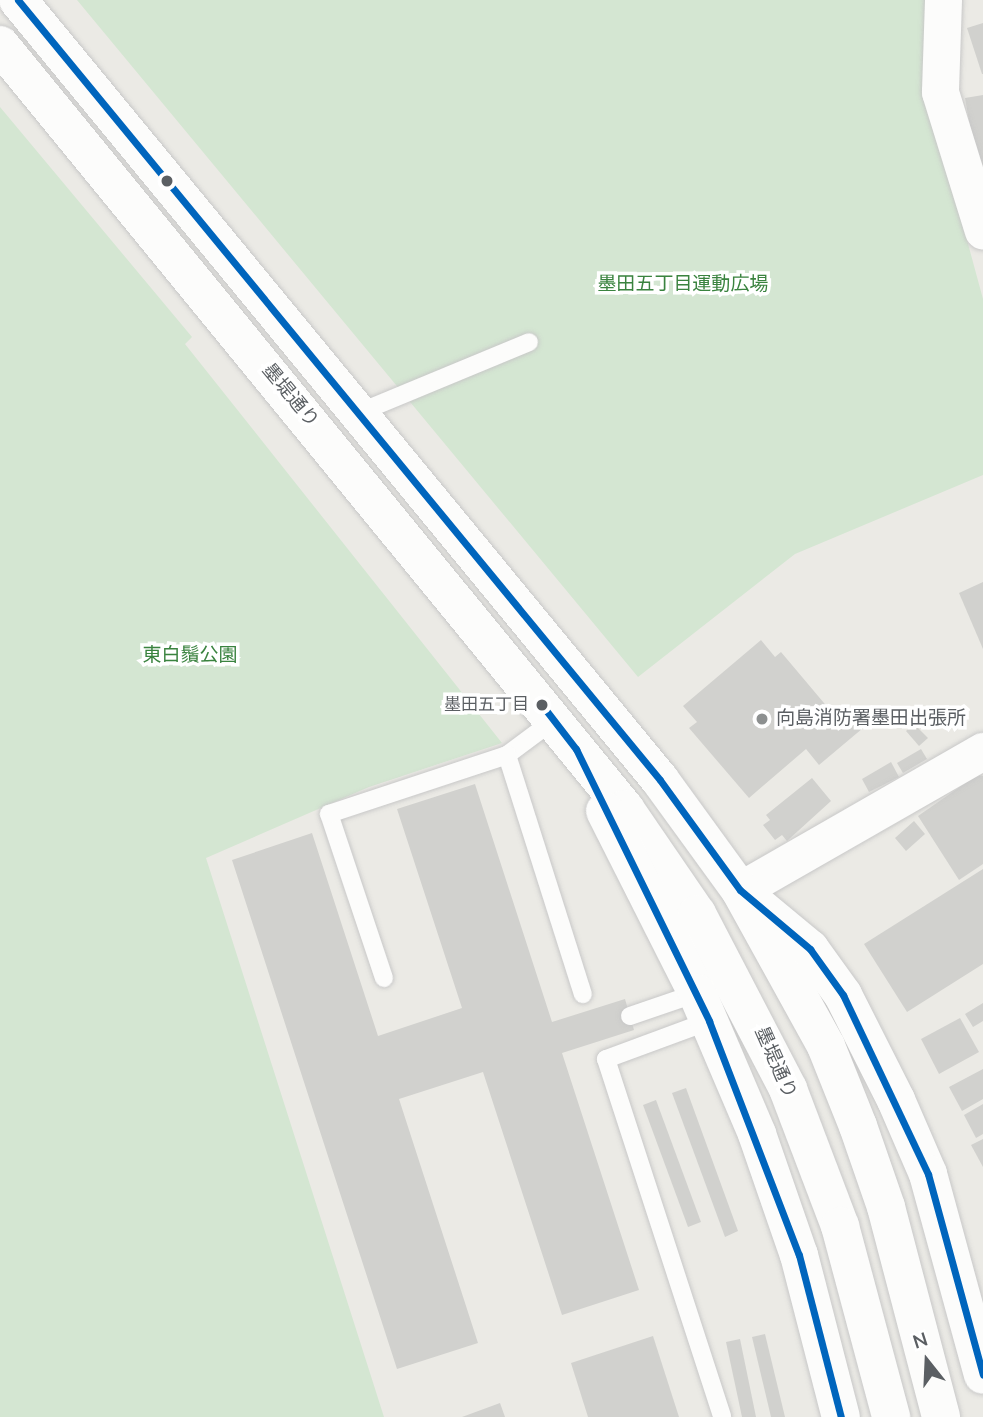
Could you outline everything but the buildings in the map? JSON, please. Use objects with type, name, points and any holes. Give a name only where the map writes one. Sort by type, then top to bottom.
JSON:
[{"type":"main road","points":[[18,0],[660,780],[740,890],[825,1046],[858,1126],[900,1256],[941,1417]]},
{"type":"main road","name":"墨堤通り","points":[[0,45],[565,735],[697,914],[749,1006],[840,1226],[891,1417]]},
{"type":"main road","name":"墨堤通り","points":[[565,735],[703,1007],[799,1255],[841,1417]]},
{"type":"main road","points":[[740,890],[810,949],[843,995],[928,1174],[982,1364]]},
{"type":"street","points":[[943,0],[940,92],[983,231]]},
{"type":"street","points":[[740,890],[983,751]]},
{"type":"lane","points":[[358,413],[529,342]]},
{"type":"lane","points":[[384,978],[329,814],[565,735]]},
{"type":"lane","points":[[508,755],[583,994]]},
{"type":"lane","points":[[630,1016],[703,1007]]},
{"type":"lane","points":[[703,1007],[606,1059],[722,1417]]},
{"type":"green space","name":"墨田五丁目運動広場","points":[[77,0],[929,0],[926,89],[983,299],[983,475],[795,554],[638,677]]},
{"type":"green space","name":"東白鬚公園","points":[[0,107],[192,337],[185,344],[502,743],[369,787],[206,858],[384,1417],[0,1417]]},
{"type":"transit line","points":[[18,0],[660,780],[740,890],[810,949],[843,995],[928,1174],[983,1375]]},
{"type":"transit line","points":[[542,705],[576,749],[709,1021],[799,1255],[841,1417]]},
{"type":"place","name":"墨田五丁目","points":[[542,705]]},
{"type":"place","name":"向島消防署墨田出張所","points":[[762,719]]}]
